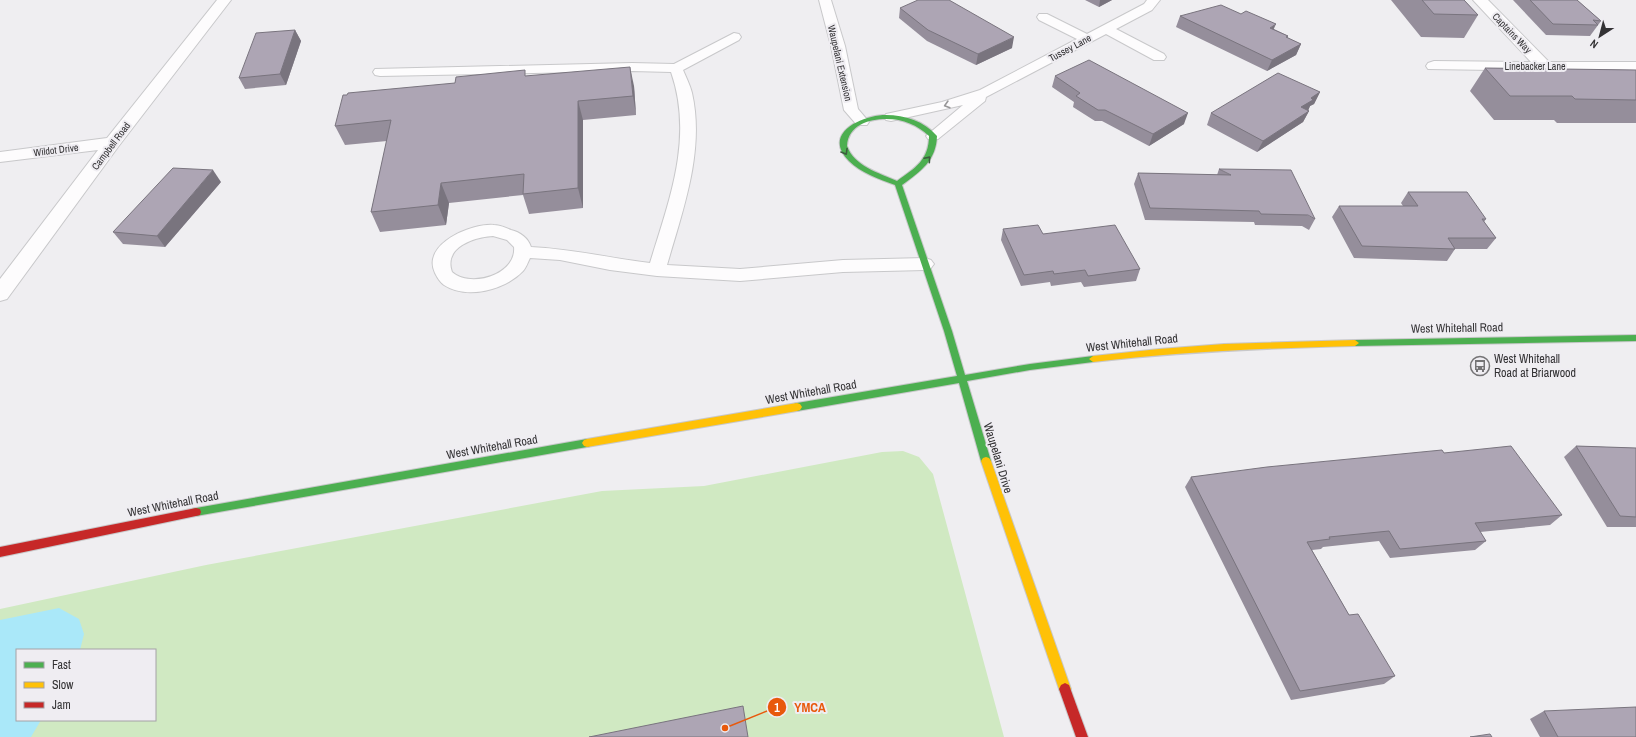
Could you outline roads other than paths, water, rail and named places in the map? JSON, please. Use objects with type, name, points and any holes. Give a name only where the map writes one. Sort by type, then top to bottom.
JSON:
[{"type":"main road","points":[[891,117],[916,123],[933,136],[934,151],[930,158],[898,184],[860,166],[843,151],[841,143],[844,135],[849,129],[862,122],[878,118],[891,117]]},
{"type":"main road","name":"Waupelani Drive","points":[[898,184],[948,331],[978,437],[1001,508],[1082,737]]},
{"type":"main road","name":"West Whitehall Road","points":[[0,552],[247,502],[1030,367],[1159,351],[1247,345],[1636,338]]},
{"type":"street","name":"Campbell Road","points":[[0,294],[112,143],[224,0]]},
{"type":"street","name":"Captains Way","points":[[1480,0],[1544,66]]},
{"type":"street","name":"Linebacker Lane","points":[[1434,66],[1636,67]]},
{"type":"street","name":"Wildot Drive","points":[[0,157],[112,143]]},
{"type":"lane","name":"Waupelani Extension","points":[[825,0],[838,46],[851,110],[862,122]]},
{"type":"lane","name":"Tussey Lane","points":[[891,117],[945,106],[984,93],[1148,7],[1154,0]]},
{"type":"lane","points":[[1043,17],[1087,39]]},
{"type":"lane","points":[[1106,29],[1159,57]]},
{"type":"lane","points":[[380,72],[632,67],[676,68],[734,37]]},
{"type":"lane","points":[[657,270],[688,153],[690,120],[688,98],[676,68]]},
{"type":"lane","name":"Tussey Lane","points":[[933,136],[984,93]]},
{"type":"lane","points":[[494,230],[511,234],[522,243],[525,252],[522,261],[515,270],[505,278],[484,285],[464,286],[452,282],[445,276],[440,267],[441,258],[447,249],[456,241],[481,231],[494,230]]},
{"type":"lane","points":[[525,252],[560,254],[610,264],[657,270],[740,275],[843,266],[925,264]]},
{"type":"water","points":[[59,608],[79,619],[84,634],[80,649],[16,649],[16,721],[40,721],[31,737],[0,737],[0,620]]},
{"type":"place","name":"West Whitehall Road at Briarwood","points":[[1480,366]]},
{"type":"place","name":"YMCA","points":[[725,728]]}]
